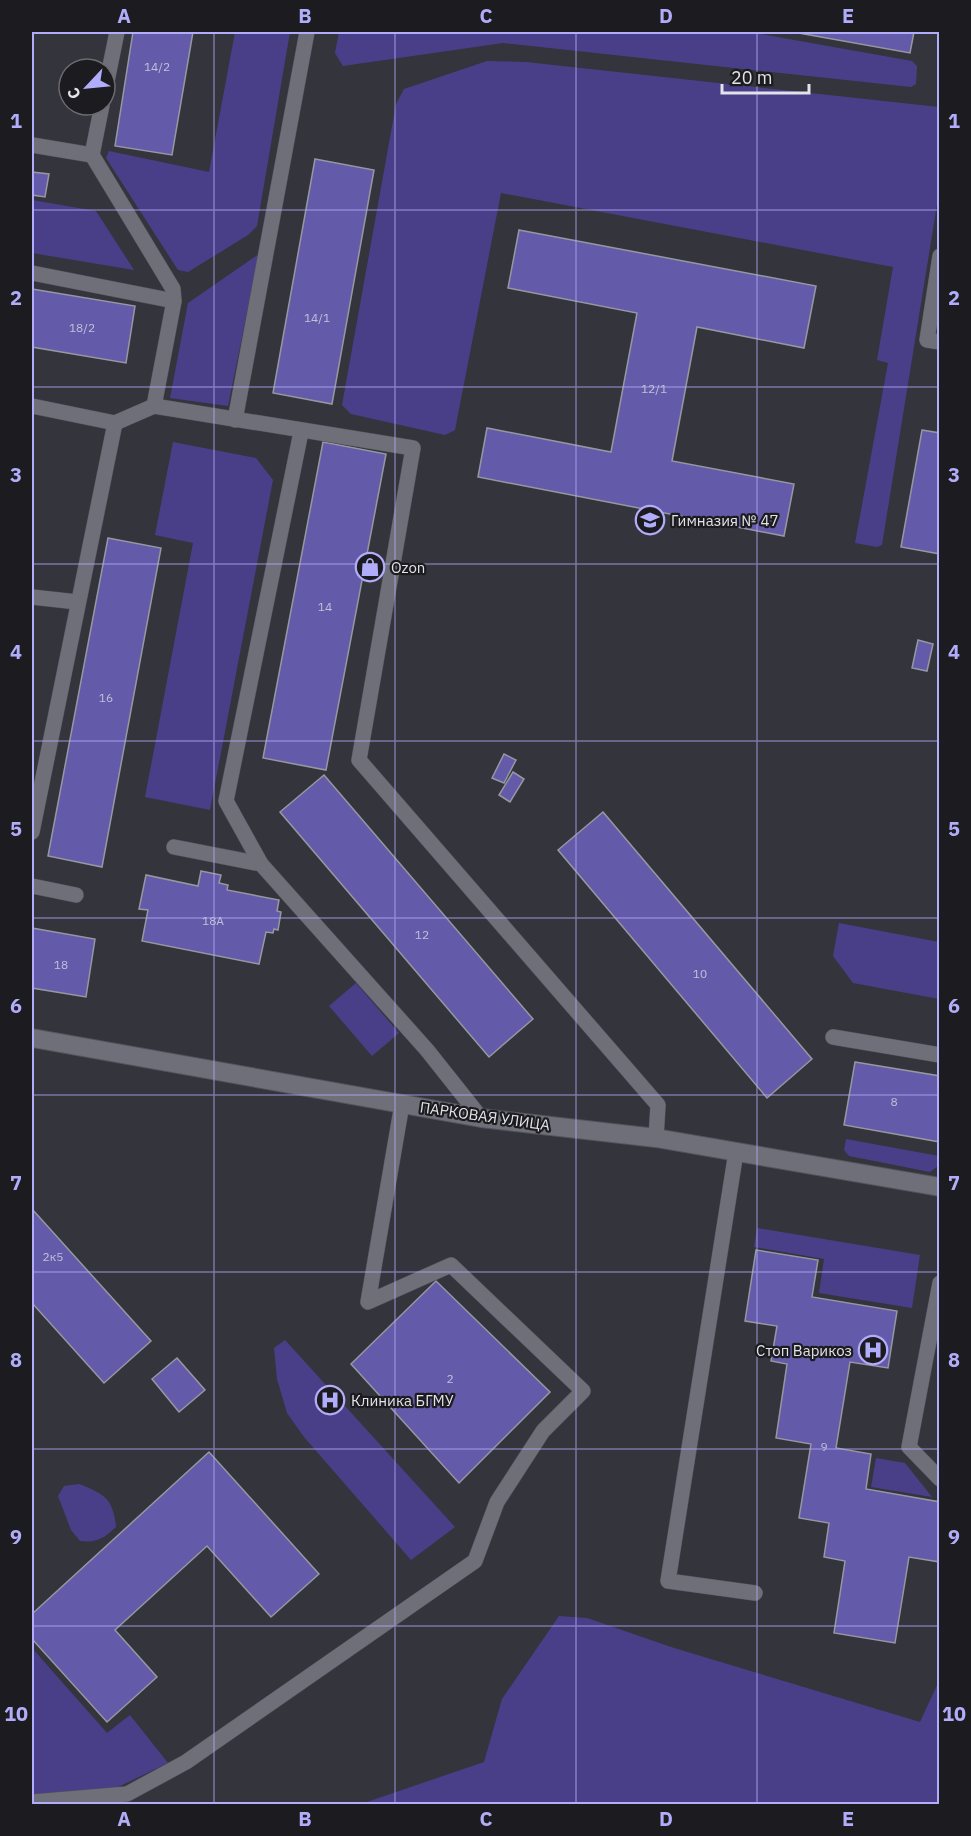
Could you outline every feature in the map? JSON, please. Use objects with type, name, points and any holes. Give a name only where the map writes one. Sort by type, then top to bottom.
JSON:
[{"type":"street","name":"ПАРКОВАЯ УЛИЦА","points":[[32,1038],[480,1118],[656,1138],[939,1187]]},
{"type":"lane","points":[[112,57],[117,32]]},
{"type":"lane","points":[[235,420],[307,32]]},
{"type":"lane","points":[[100,117],[92,155],[173,289],[174,300],[154,406]]},
{"type":"lane","points":[[32,145],[92,155]]},
{"type":"lane","points":[[939,256],[927,340],[939,342]]},
{"type":"lane","points":[[32,273],[174,300]]},
{"type":"lane","points":[[32,406],[115,423],[154,406],[301,432],[413,448],[359,760],[658,1105],[656,1138]]},
{"type":"lane","points":[[32,832],[115,423]]},
{"type":"lane","points":[[301,432],[226,801],[261,864],[427,1050],[480,1118]]},
{"type":"lane","points":[[32,597],[77,602]]},
{"type":"lane","points":[[174,847],[261,864]]},
{"type":"lane","points":[[32,886],[76,895]]},
{"type":"lane","points":[[833,1037],[939,1055]]},
{"type":"lane","points":[[32,1802],[127,1794],[186,1762],[475,1561],[496,1502],[543,1431],[583,1391],[452,1265],[368,1302],[402,1104]]},
{"type":"lane","points":[[736,1152],[668,1581],[755,1593]]},
{"type":"lane","points":[[939,1283],[909,1447],[939,1479]]},
{"type":"shaded area","points":[[235,32],[290,32],[257,226],[248,235],[188,272],[178,270],[106,158],[109,151],[209,172]]},
{"type":"shaded area","points":[[339,32],[750,32],[912,61],[917,66],[916,84],[911,87],[503,43],[343,66],[335,53]]},
{"type":"shaded area","points":[[487,61],[526,62],[939,107],[939,192],[882,545],[877,547],[855,543],[888,363],[877,360],[893,267],[501,193],[455,430],[445,435],[351,414],[342,405],[396,104],[404,89]]},
{"type":"shaded area","points":[[32,200],[96,211],[134,270],[32,253]]},
{"type":"shaded area","points":[[259,254],[228,406],[170,398],[188,303]]},
{"type":"shaded area","points":[[173,442],[256,458],[273,480],[210,810],[145,797],[193,543],[155,535]]},
{"type":"shaded area","points":[[839,923],[939,942],[939,999],[853,983],[833,956]]},
{"type":"shaded area","points":[[356,983],[399,1033],[372,1056],[329,1006]]},
{"type":"shaded area","points":[[846,1139],[939,1156],[938,1166],[930,1172],[849,1156],[844,1150]]},
{"type":"shaded area","points":[[757,1228],[920,1255],[912,1308],[819,1293],[824,1259],[754,1247]]},
{"type":"shaded area","points":[[285,1340],[455,1527],[411,1560],[304,1437],[287,1413],[277,1379],[274,1348]]},
{"type":"shaded area","points":[[876,1458],[905,1463],[932,1497],[871,1487]]},
{"type":"shaded area","points":[[79,1484],[101,1495],[113,1510],[116,1527],[104,1537],[80,1541],[71,1530],[58,1496],[64,1486]]},
{"type":"shaded area","points":[[559,1616],[587,1618],[674,1648],[920,1722],[939,1681],[939,1804],[361,1804],[484,1762],[502,1699]]},
{"type":"shaded area","points":[[32,1648],[107,1733],[130,1715],[168,1763],[116,1788],[32,1796]]},
{"type":"building","points":[[133,32],[193,32],[172,155],[115,146]]},
{"type":"building","points":[[793,32],[914,32],[910,53]]},
{"type":"building","points":[[315,159],[374,170],[332,404],[273,393]]},
{"type":"building","points":[[32,172],[49,174],[45,197],[32,195]]},
{"type":"building","points":[[519,230],[816,286],[804,348],[697,327],[672,461],[794,484],[784,536],[478,477],[487,428],[611,452],[637,313],[508,288]]},
{"type":"building","points":[[32,289],[135,306],[126,363],[32,347]]},
{"type":"building","points":[[922,430],[940,433],[940,554],[901,547]]},
{"type":"building","points":[[323,442],[386,454],[326,770],[263,758]]},
{"type":"building","points":[[108,538],[161,548],[102,867],[48,856]]},
{"type":"building","points":[[918,640],[933,644],[927,671],[912,668]]},
{"type":"building","points":[[504,754],[516,760],[504,783],[492,778]]},
{"type":"building","points":[[513,772],[524,779],[510,802],[499,795]]},
{"type":"building","points":[[324,775],[533,1019],[489,1057],[280,812]]},
{"type":"building","points":[[603,812],[812,1059],[767,1098],[558,850]]},
{"type":"building","points":[[201,871],[221,875],[219,883],[228,885],[227,890],[279,900],[277,911],[281,912],[278,930],[274,929],[273,933],[266,932],[259,964],[142,941],[148,910],[139,909],[146,875],[198,886]]},
{"type":"building","points":[[32,928],[95,939],[86,997],[32,988]]},
{"type":"building","points":[[855,1062],[940,1076],[940,1142],[844,1125]]},
{"type":"building","points":[[32,1209],[151,1341],[104,1383],[32,1303]]},
{"type":"building","points":[[756,1250],[818,1260],[812,1297],[897,1311],[888,1368],[850,1362],[836,1448],[871,1454],[866,1489],[940,1502],[940,1562],[909,1557],[895,1643],[834,1633],[845,1561],[824,1557],[829,1523],[799,1518],[811,1444],[776,1438],[787,1364],[771,1361],[777,1326],[745,1321]]},
{"type":"building","points":[[436,1281],[550,1392],[459,1483],[351,1364]]},
{"type":"building","points":[[177,1358],[205,1390],[179,1412],[152,1379]]},
{"type":"building","points":[[209,1452],[319,1574],[271,1617],[207,1546],[115,1630],[157,1677],[107,1722],[32,1639],[32,1614]]},
{"type":"place","name":"Гимназия № 47","points":[[650,520]]},
{"type":"place","name":"Ozon","points":[[370,567]]},
{"type":"place","name":"Стоп Варикоз","points":[[873,1350]]},
{"type":"place","name":"Клиника БГМУ","points":[[330,1400]]}]
